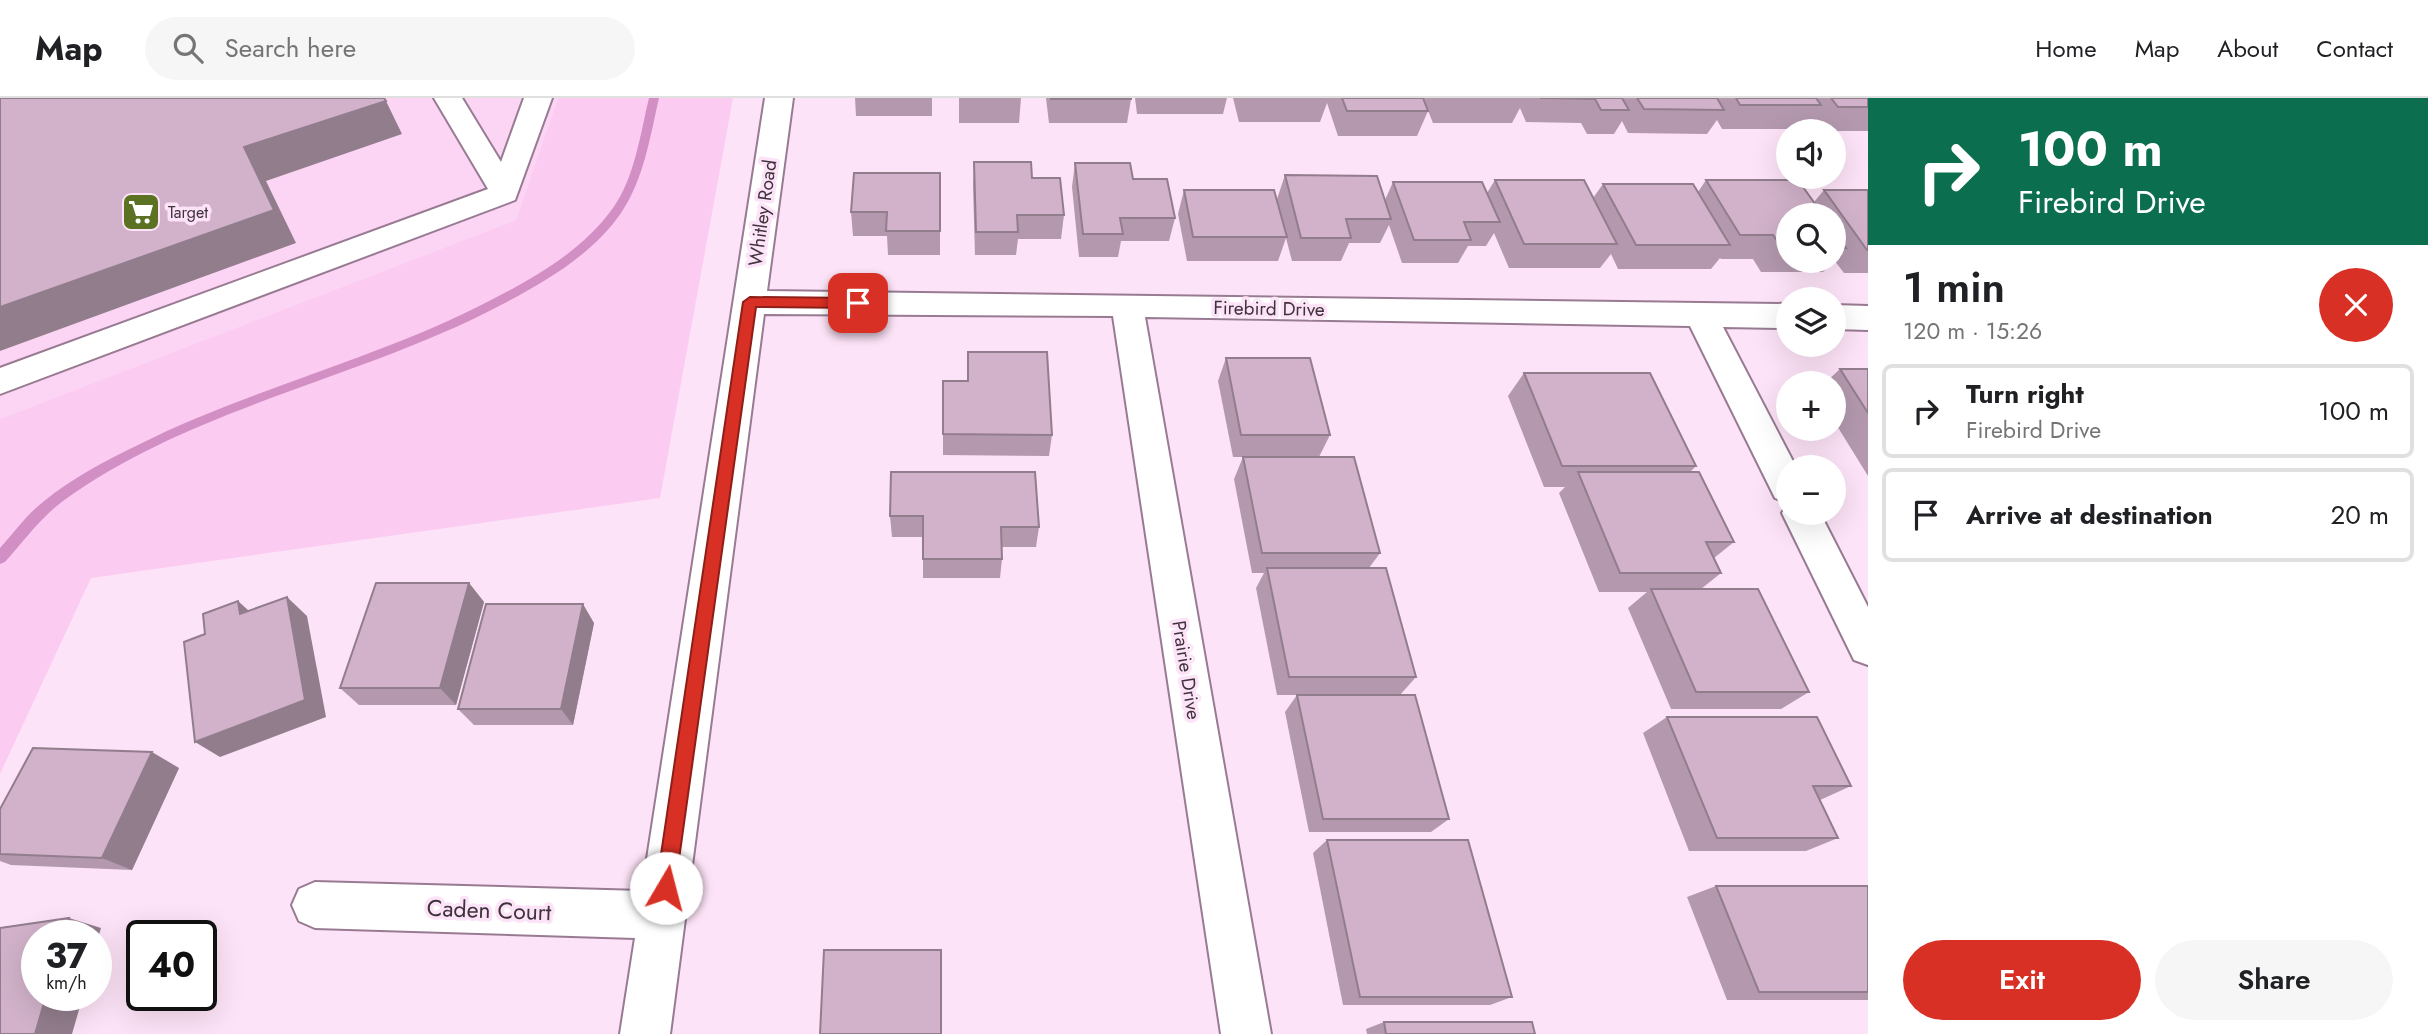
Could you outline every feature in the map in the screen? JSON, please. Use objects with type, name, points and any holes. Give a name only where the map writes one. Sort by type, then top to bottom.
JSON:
[{"type":"street","points":[[448,98],[505,193]]},
{"type":"street","points":[[505,193],[538,98]]},
{"type":"street","name":"Whitley Road","points":[[645,1034],[779,98]]},
{"type":"street","points":[[0,382],[505,193]]},
{"type":"street","name":"Firebird Drive","points":[[750,302],[1776,316]]},
{"type":"street","name":"Prairie Drive","points":[[1127,305],[1246,1034]]},
{"type":"street","points":[[1702,315],[1776,464]]},
{"type":"street","points":[[1846,317],[1868,318]]},
{"type":"street","points":[[1807,525],[1868,647]]},
{"type":"street","name":"Caden Court","points":[[315,905],[662,915]]},
{"type":"shaded area","points":[[0,98],[558,98],[516,220],[0,419]]},
{"type":"shaded area","points":[[558,98],[733,98],[660,498],[91,578],[0,774],[0,419],[516,220]]},
{"type":"building","name":"Target","points":[[0,98],[384,98],[386,101],[244,147],[274,210],[0,307]]},
{"type":"building","points":[[1131,98],[1131,99],[1051,99]]},
{"type":"building","points":[[1342,98],[1423,98],[1428,111],[1347,111]]},
{"type":"building","points":[[1540,98],[1622,98],[1629,110],[1601,110],[1595,99]]},
{"type":"building","points":[[1637,98],[1717,98],[1724,110],[1644,109]]},
{"type":"building","points":[[1736,98],[1816,98],[1821,105],[1740,105]]},
{"type":"building","points":[[1831,98],[1868,98],[1868,107],[1838,107]]},
{"type":"building","points":[[974,162],[1031,162],[1032,178],[1060,178],[1064,215],[1017,215],[1018,232],[976,232]]},
{"type":"building","points":[[1075,163],[1130,163],[1133,179],[1167,179],[1175,218],[1120,218],[1123,234],[1083,234]]},
{"type":"building","points":[[854,173],[940,173],[940,231],[886,231],[887,212],[851,212]]},
{"type":"building","points":[[1285,175],[1377,176],[1391,219],[1346,219],[1351,238],[1301,238]]},
{"type":"building","points":[[1495,180],[1584,180],[1617,244],[1524,244]]},
{"type":"building","points":[[1706,180],[1776,180],[1776,189],[1804,189],[1814,203],[1776,203],[1776,239],[1773,235],[1740,235]]},
{"type":"building","points":[[1393,182],[1482,182],[1500,222],[1464,222],[1471,240],[1414,240]]},
{"type":"building","points":[[1603,184],[1693,184],[1730,245],[1636,245]]},
{"type":"building","points":[[1184,190],[1274,190],[1287,237],[1193,237]]},
{"type":"building","points":[[1824,190],[1868,190],[1868,250],[1846,221],[1846,203],[1833,203]]},
{"type":"building","points":[[968,352],[1047,352],[1052,435],[943,434],[943,381],[968,381]]},
{"type":"building","points":[[1226,358],[1310,358],[1330,435],[1241,435]]},
{"type":"building","points":[[1840,369],[1868,369],[1868,413],[1846,378],[1846,371]]},
{"type":"building","points":[[1524,373],[1650,373],[1696,466],[1562,466]]},
{"type":"building","points":[[1243,457],[1354,457],[1380,553],[1262,553]]},
{"type":"building","points":[[891,472],[1035,472],[1039,527],[1001,527],[1002,559],[923,559],[923,516],[890,516]]},
{"type":"building","points":[[1578,472],[1699,472],[1734,542],[1706,542],[1721,573],[1620,573]]},
{"type":"building","points":[[1267,568],[1386,568],[1416,677],[1289,677]]},
{"type":"building","points":[[376,583],[469,583],[440,688],[340,688]]},
{"type":"building","points":[[1651,589],[1758,589],[1809,692],[1696,692]]},
{"type":"building","points":[[287,597],[305,700],[195,742],[184,642],[205,634],[203,614],[238,601],[240,614]]},
{"type":"building","points":[[486,604],[583,604],[561,709],[458,709]]},
{"type":"building","points":[[1297,695],[1415,695],[1449,819],[1323,819]]},
{"type":"building","points":[[1667,717],[1817,717],[1851,786],[1813,786],[1838,838],[1717,838]]},
{"type":"building","points":[[33,748],[152,752],[102,858],[0,854],[0,809]]},
{"type":"building","points":[[1327,840],[1468,840],[1512,997],[1360,997]]},
{"type":"building","points":[[1716,886],[1868,886],[1868,992],[1759,992]]},
{"type":"building","points":[[21,925],[21,1011],[42,1011],[35,1034],[0,1034],[0,928]]},
{"type":"building","points":[[824,950],[941,950],[941,1034],[820,1034]]},
{"type":"building","points":[[1384,1022],[1532,1022],[1535,1034],[1386,1034]]},
{"type":"waterway","points":[[0,558],[47,506],[76,485],[118,461],[215,416],[415,341],[512,294],[556,267],[584,247],[608,223],[625,197],[641,155],[654,98]]},
{"type":"place","name":"Target","points":[[141,212]]},
{"type":"route","points":[[666,888],[750,302],[858,303]]}]
